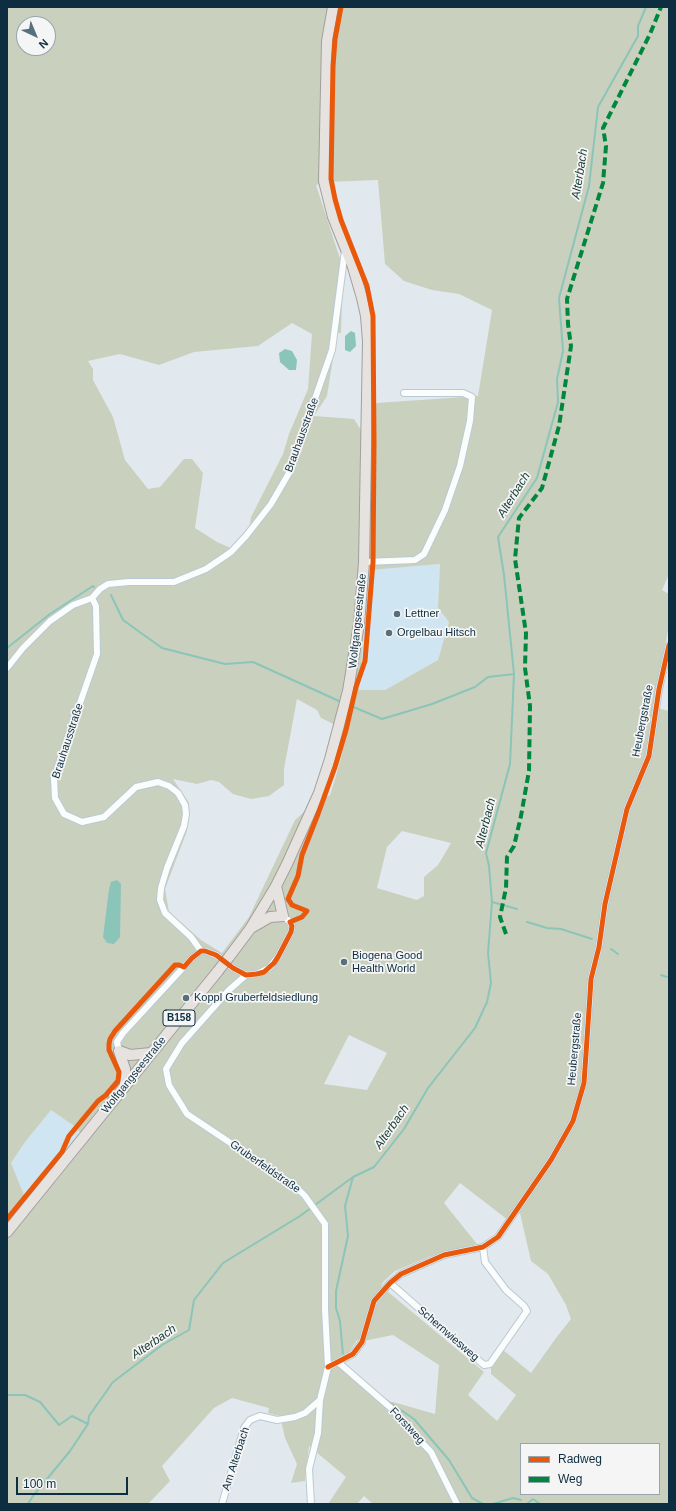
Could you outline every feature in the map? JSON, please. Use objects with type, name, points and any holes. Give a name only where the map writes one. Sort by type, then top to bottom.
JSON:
[{"type":"main road","name":"Wolfgangseestraße","points":[[7,1232],[218,971],[250,928],[276,886],[287,864],[318,793],[340,722],[353,670],[359,624],[364,562],[368,341],[366,316],[362,298],[353,267],[333,217],[324,181],[327,42],[333,7]]},
{"type":"main road","points":[[250,928],[270,917],[283,916],[276,886]]},
{"type":"main road","points":[[119,1051],[130,1055],[151,1053]]},
{"type":"main road","points":[[119,1051],[125,1069],[125,1086]]},
{"type":"street","name":"Brauhausstraße","points":[[7,668],[23,648],[50,621],[73,605],[92,598],[100,589],[108,584],[129,582],[174,582],[206,569],[232,552],[246,536],[271,504],[289,473],[332,350],[345,247]]},
{"type":"street","points":[[364,562],[415,560],[424,554],[445,510],[460,466],[470,421],[472,397],[463,394],[404,393]]},
{"type":"street","name":"Brauhausstraße","points":[[92,598],[96,606],[97,654],[54,778],[55,798],[64,814],[82,822],[104,817],[136,787],[158,782],[169,786],[178,793],[186,814],[184,826],[167,868],[161,888],[160,900],[165,913],[191,937],[201,951]]},
{"type":"street","name":"Heubergstraße","points":[[328,1367],[353,1354],[362,1342],[374,1301],[390,1283],[401,1274],[444,1255],[483,1248],[498,1237],[551,1160],[573,1121],[584,1083],[590,987],[599,947],[605,904],[627,809],[649,756],[659,689],[669,645]]},
{"type":"street","name":"Gruberfeldstraße","points":[[283,916],[290,922],[292,926],[291,932],[274,963],[264,972],[246,975],[229,990],[182,1043],[166,1069],[169,1085],[187,1114],[295,1186],[305,1196],[324,1224],[325,1309],[328,1367],[320,1400],[318,1433],[309,1469],[310,1504]]},
{"type":"street","points":[[119,1051],[117,1042],[123,1033],[192,958],[201,951],[205,951],[216,956],[246,975]]},
{"type":"street","name":"Schernwiesweg","points":[[390,1283],[484,1365],[490,1364],[527,1311],[524,1306],[506,1290],[485,1262],[483,1248]]},
{"type":"street","name":"Forstweg","points":[[338,1362],[392,1409],[402,1422],[431,1452],[457,1504]]},
{"type":"street","name":"Am Alterbach","points":[[222,1504],[244,1428],[250,1420],[260,1416],[277,1420],[295,1417],[305,1413],[320,1400]]},
{"type":"shaded area","points":[[7,7],[669,7],[669,574],[662,590],[669,594],[669,625],[653,707],[669,711],[669,1504],[373,1504],[364,1496],[357,1504],[328,1504],[346,1477],[309,1446],[305,1481],[291,1483],[297,1464],[285,1438],[280,1416],[268,1413],[269,1408],[232,1398],[214,1408],[162,1466],[170,1481],[148,1504],[7,1504],[7,669],[12,658],[7,661]],"holes":[[[378,180],[385,264],[404,281],[432,290],[459,294],[492,310],[478,396],[377,403],[361,430],[354,419],[314,416],[327,396],[337,333],[341,333],[343,268],[316,185],[327,182]],[[292,323],[312,334],[308,389],[289,434],[283,454],[251,517],[249,531],[233,549],[217,542],[195,528],[203,473],[192,459],[184,459],[160,487],[148,489],[125,460],[113,417],[93,380],[93,369],[88,361],[120,354],[159,365],[194,352],[258,346]],[[440,564],[438,608],[449,622],[438,660],[385,690],[359,690],[369,570]],[[297,699],[317,710],[321,718],[348,731],[336,776],[330,795],[305,811],[295,820],[249,917],[222,953],[201,940],[169,912],[165,889],[187,831],[189,803],[173,779],[197,784],[211,780],[219,782],[233,794],[251,799],[269,796],[284,785],[284,769]],[[402,831],[451,843],[438,865],[424,877],[424,896],[417,900],[377,888],[387,847]],[[349,1035],[387,1053],[367,1090],[324,1084]],[[51,1110],[77,1128],[86,1143],[56,1181],[24,1195],[11,1163],[25,1142]],[[460,1183],[508,1220],[520,1213],[531,1261],[548,1274],[566,1305],[571,1319],[531,1373],[502,1349],[491,1365],[491,1374],[516,1395],[497,1421],[468,1395],[484,1372],[381,1286],[383,1282],[395,1271],[431,1256],[477,1244],[444,1203]],[[393,1335],[439,1365],[435,1414],[393,1402],[379,1402],[339,1367],[357,1340],[368,1340]]]},
{"type":"shaded area","points":[[351,331],[355,333],[356,346],[350,352],[345,350],[345,336]]},
{"type":"shaded area","points":[[285,349],[292,351],[297,360],[296,370],[289,370],[280,362],[279,353]]},
{"type":"shaded area","points":[[440,564],[438,608],[449,622],[438,660],[385,690],[359,690],[369,569]]},
{"type":"shaded area","points":[[117,880],[121,884],[120,937],[114,944],[107,943],[103,937],[109,889],[111,882]]},
{"type":"shaded area","points":[[51,1110],[77,1128],[86,1143],[56,1181],[24,1195],[11,1163],[25,1142]]},
{"type":"waterway","name":"Alterbach","points":[[28,1504],[70,1451],[88,1424],[89,1416],[113,1382],[162,1345],[189,1330],[194,1300],[223,1263],[300,1216],[353,1177],[374,1167],[404,1129],[428,1088],[475,1028],[487,1002],[491,983],[488,953],[492,902],[489,866],[486,853],[510,764],[514,674],[504,575],[498,537],[537,478],[558,402],[557,379],[563,351],[559,298],[589,186],[598,107],[638,36],[638,26],[646,7]]},
{"type":"waterway","points":[[7,648],[50,614],[93,586],[94,587]]},
{"type":"waterway","points":[[111,595],[123,620],[162,648],[225,664],[253,662],[339,701]]},
{"type":"waterway","points":[[351,706],[382,719],[432,704],[475,687],[488,677],[514,674]]},
{"type":"waterway","points":[[492,902],[517,909]]},
{"type":"waterway","points":[[527,922],[547,928],[561,929],[592,939]]},
{"type":"waterway","points":[[611,949],[618,954]]},
{"type":"waterway","points":[[661,975],[667,977]]},
{"type":"waterway","points":[[343,1355],[340,1321],[336,1308],[336,1291],[348,1236],[345,1206],[353,1177]]},
{"type":"waterway","points":[[7,1395],[25,1395],[40,1402],[59,1425],[72,1416],[88,1424]]},
{"type":"waterway","points":[[386,1400],[414,1419],[449,1460],[472,1498],[483,1504]]},
{"type":"waterway","points":[[493,1504],[513,1498],[521,1500]]},
{"type":"waterway","points":[[528,1503],[533,1499],[540,1504]]},
{"type":"marked path","points":[[506,934],[500,917],[506,888],[507,857],[514,846],[529,771],[530,706],[525,668],[526,633],[515,559],[519,518],[542,488],[559,426],[571,346],[567,299],[603,183],[606,146],[603,128],[650,34],[661,7]]},
{"type":"cycle path","points":[[7,1219],[62,1152],[69,1136],[98,1101],[106,1095],[118,1081],[119,1072],[109,1050],[110,1039],[115,1031],[175,965],[184,967],[201,951],[205,951],[216,955],[233,968],[246,975],[264,972],[278,957],[291,932],[292,926],[290,922],[302,917],[307,911],[292,905],[288,899],[298,876],[302,855],[335,767],[346,730],[356,687],[365,661],[373,562],[373,316],[367,286],[341,220],[331,179],[333,66],[335,39],[341,7]]},
{"type":"cycle path","points":[[328,1367],[353,1354],[362,1342],[374,1301],[390,1283],[401,1274],[444,1255],[483,1247],[498,1237],[551,1160],[573,1121],[584,1083],[591,979],[599,947],[605,904],[627,809],[649,756],[659,689],[669,645]]},
{"type":"place","name":"Lettner","points":[[397,614]]},
{"type":"place","name":"Orgelbau Hitsch","points":[[389,633]]},
{"type":"place","name":"Biogena Good Health World","points":[[344,962]]},
{"type":"place","name":"Koppl Gruberfeldsiedlung","points":[[186,998]]}]
